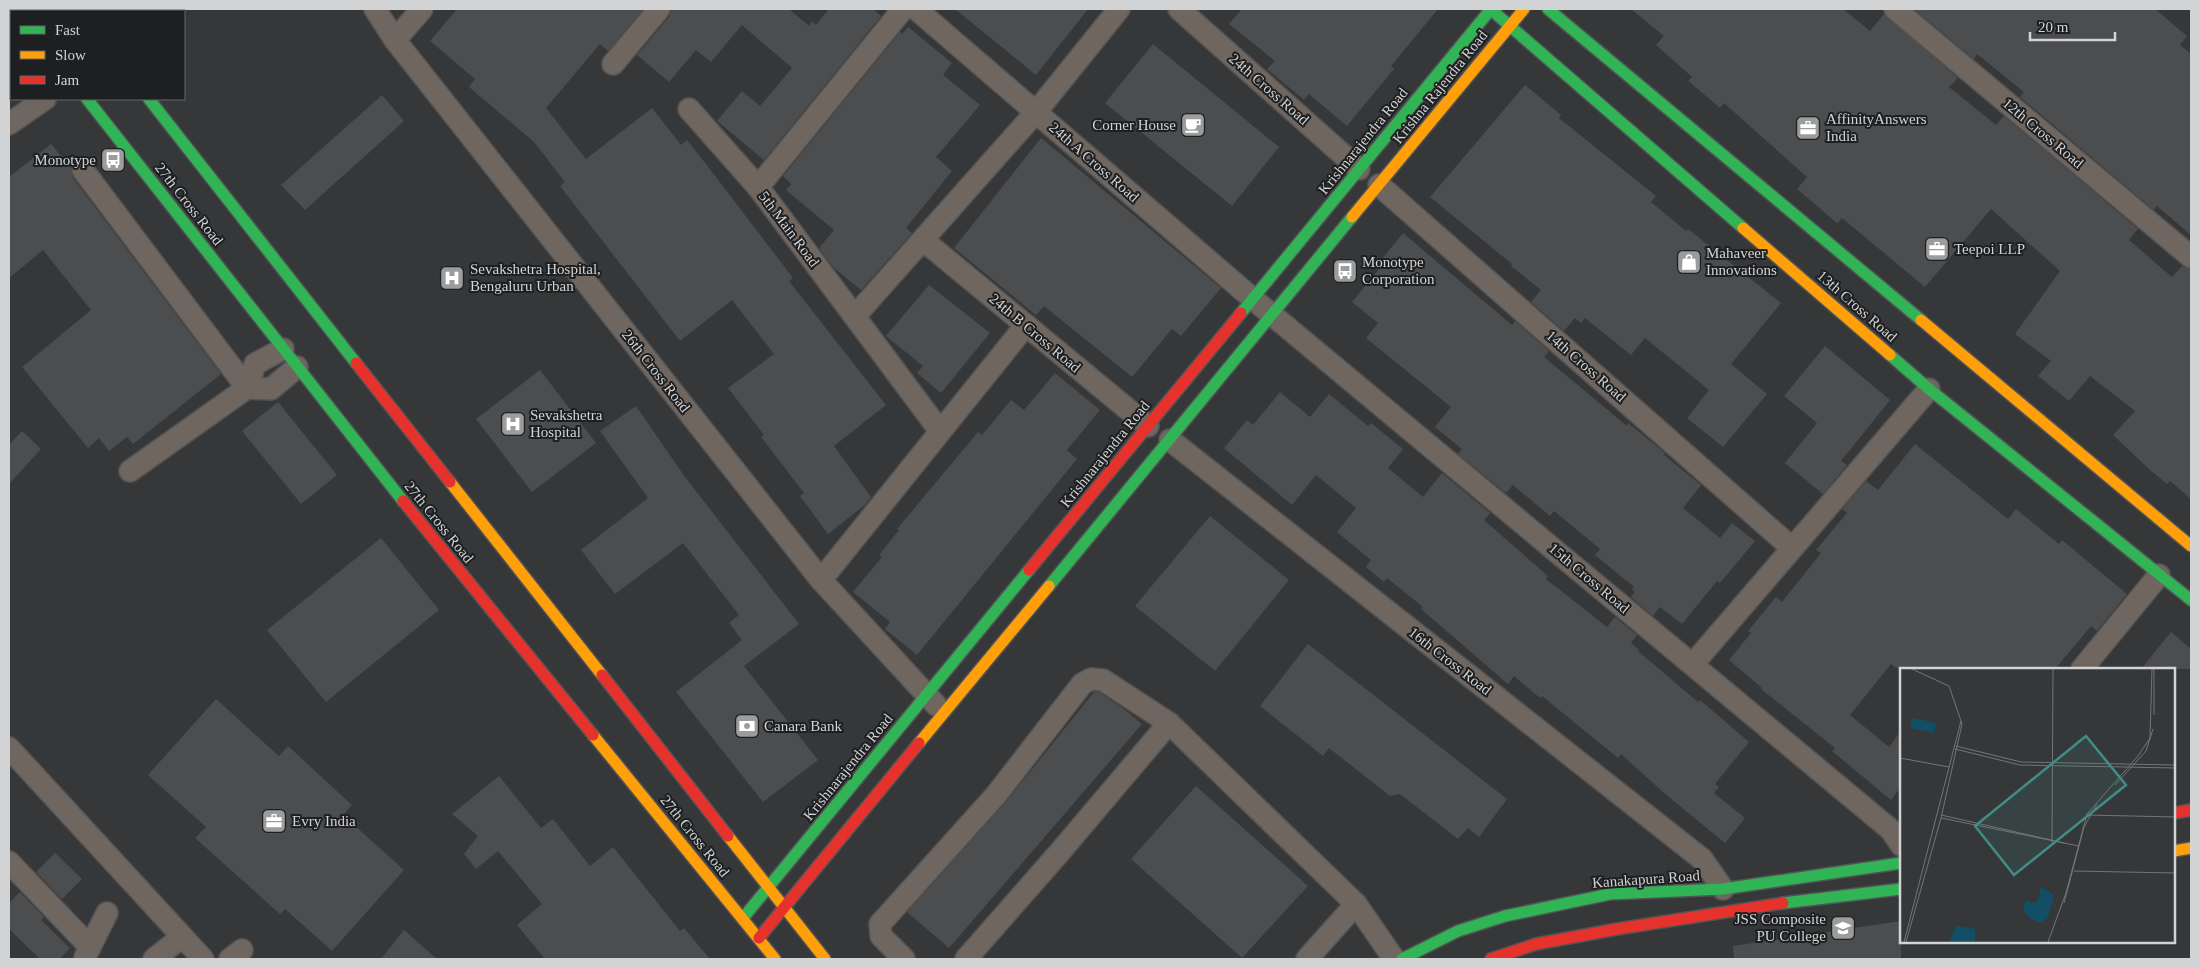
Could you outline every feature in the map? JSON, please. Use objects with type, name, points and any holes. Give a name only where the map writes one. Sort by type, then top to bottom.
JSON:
[{"type":"main road","name":"Krishnarajendra Road","points":[[743,918],[1491,9]]},
{"type":"main road","name":"13th Cross Road","points":[[1491,9],[1929,388],[2191,600]]},
{"type":"main road","name":"Krishna Rajendra Road","points":[[1379,185],[1524,9]]},
{"type":"main road","name":"13th Cross Road","points":[[1548,9],[2191,546]]},
{"type":"main road","name":"27th Cross Road","points":[[88,100],[475,591],[775,959]]},
{"type":"main road","name":"27th Cross Road","points":[[150,100],[825,959]]},
{"type":"main road","points":[[758,938],[1379,185]]},
{"type":"main road","points":[[2175,813],[2191,810]]},
{"type":"main road","points":[[2175,851],[2191,848]]},
{"type":"main road","name":"Kanakapura Road","points":[[1402,959],[1458,931],[1505,916],[1610,894],[1723,889],[1900,863]]},
{"type":"main road","points":[[1491,959],[1536,944],[1617,929],[1770,905],[1900,889]]},
{"type":"street","name":"26th Cross Road","points":[[375,9],[395,40],[821,580],[926,695],[944,712]]},
{"type":"street","points":[[395,40],[422,9]]},
{"type":"street","points":[[613,64],[659,9]]},
{"type":"street","name":"5th Main Road","points":[[903,9],[758,187],[940,431]]},
{"type":"street","name":"24th A Cross Road","points":[[916,9],[1272,314]]},
{"type":"street","points":[[855,316],[1036,112],[1119,9]]},
{"type":"street","name":"24th Cross Road","points":[[1179,9],[1359,169]]},
{"type":"street","name":"12th Cross Road","points":[[1895,9],[2191,257]]},
{"type":"street","points":[[9,124],[44,100]]},
{"type":"street","points":[[689,109],[758,187]]},
{"type":"street","points":[[83,170],[247,388]]},
{"type":"street","name":"14th Cross Road","points":[[1379,185],[1792,548]]},
{"type":"street","name":"24th B Cross Road","points":[[922,240],[1148,426]]},
{"type":"street","name":"15th Cross Road","points":[[1272,314],[1891,830],[1900,844]]},
{"type":"street","points":[[821,580],[1026,325]]},
{"type":"street","points":[[130,471],[247,388],[255,364],[283,349]]},
{"type":"street","points":[[247,388],[271,389],[297,367]]},
{"type":"street","points":[[1693,664],[1929,388]]},
{"type":"street","name":"16th Cross Road","points":[[1170,440],[1702,859],[1723,889]]},
{"type":"street","points":[[2083,668],[2159,575]]},
{"type":"street","points":[[904,959],[881,936],[880,924],[996,795],[1082,684],[1092,679],[1103,680],[1168,723],[1356,904],[1394,959]]},
{"type":"street","points":[[966,959],[1059,853],[1168,723]]},
{"type":"street","points":[[9,748],[203,959]]},
{"type":"street","points":[[9,862],[87,953],[107,913]]},
{"type":"street","points":[[1307,959],[1356,904]]},
{"type":"street","points":[[154,959],[182,937]]},
{"type":"building","points":[[457,9],[643,9],[608,51],[600,44],[546,108],[586,159],[652,108],[681,145],[687,140],[706,164],[793,278],[789,281],[886,405],[834,446],[871,497],[865,505],[828,534],[800,496],[804,493],[761,437],[764,435],[728,388],[774,354],[732,300],[680,341],[560,186],[565,182],[534,142],[469,87],[475,79],[430,41]]},
{"type":"building","points":[[671,9],[789,9],[809,26],[812,21],[816,25],[829,9],[873,9],[881,16],[764,160],[717,121],[742,91],[760,106],[792,68],[742,25],[711,62],[696,50],[669,82],[637,55],[669,17]]},
{"type":"building","points":[[955,9],[1088,9],[1036,75]]},
{"type":"building","points":[[1242,9],[1438,9],[1391,66],[1394,69],[1347,126],[1309,94],[1304,100],[1267,69],[1275,61],[1229,24]]},
{"type":"building","points":[[1631,9],[1843,9],[1870,31],[1884,14],[1958,78],[1949,87],[1996,125],[2004,116],[2138,229],[2129,240],[2172,277],[2182,266],[2191,269],[2191,499],[2170,481],[2167,484],[2113,435],[2135,411],[2090,376],[2069,401],[2038,376],[2051,361],[2015,334],[2060,271],[1991,209],[1925,287],[1842,218],[1837,223],[1797,189],[1807,177],[1724,103],[1720,108],[1688,81],[1692,77],[1656,45],[1664,36]]},
{"type":"building","points":[[1914,9],[2155,9],[2187,36],[2180,45],[2191,54],[2191,235],[2157,206],[2154,210],[2020,97],[2024,92],[1977,54],[1974,59]]},
{"type":"building","points":[[908,27],[952,63],[943,75],[980,105],[936,157],[952,171],[906,228],[912,233],[861,290],[834,268],[819,248],[834,230],[786,190],[791,184],[783,176],[900,32],[902,34]]},
{"type":"building","name":"Corner House","points":[[1153,44],[1279,147],[1232,206],[1105,103]]},
{"type":"building","points":[[1525,85],[1561,115],[1559,118],[1656,196],[1651,202],[1781,303],[1731,364],[1767,394],[1723,447],[1687,418],[1709,390],[1645,338],[1631,355],[1585,318],[1581,323],[1575,318],[1564,331],[1531,302],[1541,290],[1430,197]]},
{"type":"building","points":[[382,95],[404,121],[305,210],[281,185]]},
{"type":"building","points":[[1041,138],[1221,288],[1181,336],[1172,329],[1132,377],[1044,306],[1036,315],[954,248]]},
{"type":"building","points":[[51,144],[71,168],[73,178],[221,374],[133,444],[127,437],[109,451],[99,438],[88,448],[22,367],[91,310],[43,250],[9,278],[9,177]]},
{"type":"building","points":[[1403,233],[1512,325],[1515,321],[1549,351],[1544,357],[1627,426],[1628,423],[1665,453],[1664,455],[1701,485],[1683,508],[1720,538],[1732,523],[1755,541],[1720,583],[1717,581],[1682,624],[1660,607],[1653,616],[1631,597],[1635,592],[1632,590],[1634,587],[1595,555],[1600,549],[1554,511],[1550,516],[1513,485],[1506,493],[1458,454],[1462,449],[1435,427],[1451,407],[1366,338],[1378,323],[1352,302],[1380,268],[1377,265]]},
{"type":"building","points":[[929,285],[990,333],[941,393],[917,373],[923,366],[886,336]]},
{"type":"building","points":[[1825,346],[1890,400],[1841,461],[1847,465],[1823,494],[1785,463],[1817,423],[1784,396]]},
{"type":"building","points":[[540,370],[596,443],[532,492],[476,419]]},
{"type":"building","points":[[1055,373],[1100,410],[1067,450],[1077,459],[917,655],[885,629],[890,622],[853,592],[882,557],[879,555],[899,530],[897,529],[978,432],[982,435],[1011,400],[1024,410]]},
{"type":"building","points":[[1280,392],[1310,417],[1329,394],[1368,426],[1371,423],[1403,449],[1388,468],[1423,497],[1442,473],[1490,513],[1484,520],[1548,576],[1546,579],[1607,627],[1615,617],[1637,635],[1631,643],[1638,651],[1749,742],[1715,784],[1719,787],[1714,793],[1745,818],[1725,843],[1664,793],[1621,754],[1618,758],[1542,696],[1540,698],[1514,676],[1508,684],[1421,609],[1423,607],[1387,578],[1384,582],[1366,567],[1371,560],[1337,532],[1356,508],[1316,475],[1292,505],[1224,448],[1247,420],[1253,425]]},
{"type":"building","points":[[278,402],[337,475],[301,504],[242,431]]},
{"type":"building","points":[[636,406],[685,477],[799,624],[744,666],[818,760],[763,802],[676,692],[742,640],[729,623],[739,615],[683,543],[615,594],[581,550],[648,498],[600,431]]},
{"type":"building","points":[[22,431],[41,449],[9,484],[9,445]]},
{"type":"building","points":[[1915,444],[2008,519],[2016,509],[2059,544],[2062,540],[2127,594],[2097,631],[2091,626],[2056,668],[1898,669],[1891,664],[1850,715],[1889,747],[1900,732],[1900,788],[1891,800],[1832,751],[1835,748],[1761,689],[1729,660],[1751,633],[1748,631],[1776,597],[1782,602],[1821,553],[1816,550],[1847,513],[1842,509],[1866,481],[1878,490]]},
{"type":"building","points":[[1210,516],[1289,580],[1215,671],[1135,606]]},
{"type":"building","points":[[381,538],[439,610],[326,702],[267,630]]},
{"type":"building","points":[[2171,632],[2191,649],[2191,669],[2142,668]]},
{"type":"building","points":[[1308,644],[1507,799],[1479,837],[1468,828],[1458,839],[1400,794],[1390,796],[1329,748],[1323,756],[1260,706]]},
{"type":"building","points":[[1094,692],[1099,692],[1142,724],[949,948],[907,912],[1005,803]]},
{"type":"building","name":"Evry India","points":[[216,699],[279,756],[288,746],[352,805],[343,815],[404,870],[332,951],[285,909],[280,914],[195,838],[206,827],[148,775]]},
{"type":"building","points":[[499,776],[541,828],[553,819],[590,866],[613,847],[680,931],[684,928],[710,959],[545,959],[517,925],[542,904],[498,851],[476,869],[464,854],[478,836],[452,814]]},
{"type":"building","points":[[1196,786],[1308,886],[1242,958],[1131,859]]},
{"type":"building","points":[[55,853],[82,879],[62,899],[36,872]]},
{"type":"building","points":[[20,892],[44,917],[41,920],[70,948],[60,959],[40,959],[9,929],[9,903]]},
{"type":"building","points":[[1900,921],[1901,959],[1734,959],[1733,946]]},
{"type":"building","points":[[404,930],[437,959],[381,959]]},
{"type":"traffic: fast","points":[[1241,313],[1491,9]]},
{"type":"traffic: fast","points":[[1548,9],[1921,320]]},
{"type":"traffic: fast","points":[[1495,13],[1743,228]]},
{"type":"traffic: fast","points":[[88,100],[403,501]]},
{"type":"traffic: fast","points":[[150,100],[356,363]]},
{"type":"traffic: fast","points":[[1049,586],[1352,217]]},
{"type":"traffic: fast","points":[[1890,355],[1929,389],[2191,600]]},
{"type":"traffic: fast","points":[[743,918],[1029,570]]},
{"type":"traffic: fast","points":[[1402,959],[1458,931],[1505,916],[1610,894],[1723,889],[1900,863]]},
{"type":"traffic: fast","points":[[1783,903],[1900,889]]},
{"type":"traffic: slow","points":[[1352,217],[1524,9]]},
{"type":"traffic: slow","points":[[1743,228],[1890,355]]},
{"type":"traffic: slow","points":[[1921,320],[2191,546]]},
{"type":"traffic: slow","points":[[450,482],[602,675]]},
{"type":"traffic: slow","points":[[919,743],[1049,586]]},
{"type":"traffic: slow","points":[[593,735],[775,959]]},
{"type":"traffic: slow","points":[[728,836],[825,959]]},
{"type":"traffic: slow","points":[[2175,851],[2191,848]]},
{"type":"traffic: jam","points":[[1029,570],[1241,313]]},
{"type":"traffic: jam","points":[[356,363],[450,482]]},
{"type":"traffic: jam","points":[[403,501],[593,735]]},
{"type":"traffic: jam","points":[[602,675],[728,836]]},
{"type":"traffic: jam","points":[[759,938],[919,743]]},
{"type":"traffic: jam","points":[[2175,813],[2191,810]]},
{"type":"traffic: jam","points":[[1491,959],[1536,944],[1617,929],[1783,903]]},
{"type":"place","name":"Corner House","points":[[1193,125]]},
{"type":"place","name":"AffinityAnswers India","points":[[1808,128]]},
{"type":"place","name":"Monotype","points":[[113,160]]},
{"type":"place","name":"Teepoi LLP","points":[[1937,249]]},
{"type":"place","name":"Mahaveer Innovations","points":[[1689,262]]},
{"type":"place","name":"Monotype Corporation","points":[[1345,271]]},
{"type":"place","name":"Sevakshetra Hospital, Bengaluru Urban","points":[[452,278]]},
{"type":"place","name":"Sevakshetra Hospital","points":[[513,424]]},
{"type":"place","name":"Canara Bank","points":[[747,726]]},
{"type":"place","name":"Evry India","points":[[274,821]]},
{"type":"place","name":"JSS Composite PU College","points":[[1843,928]]}]
